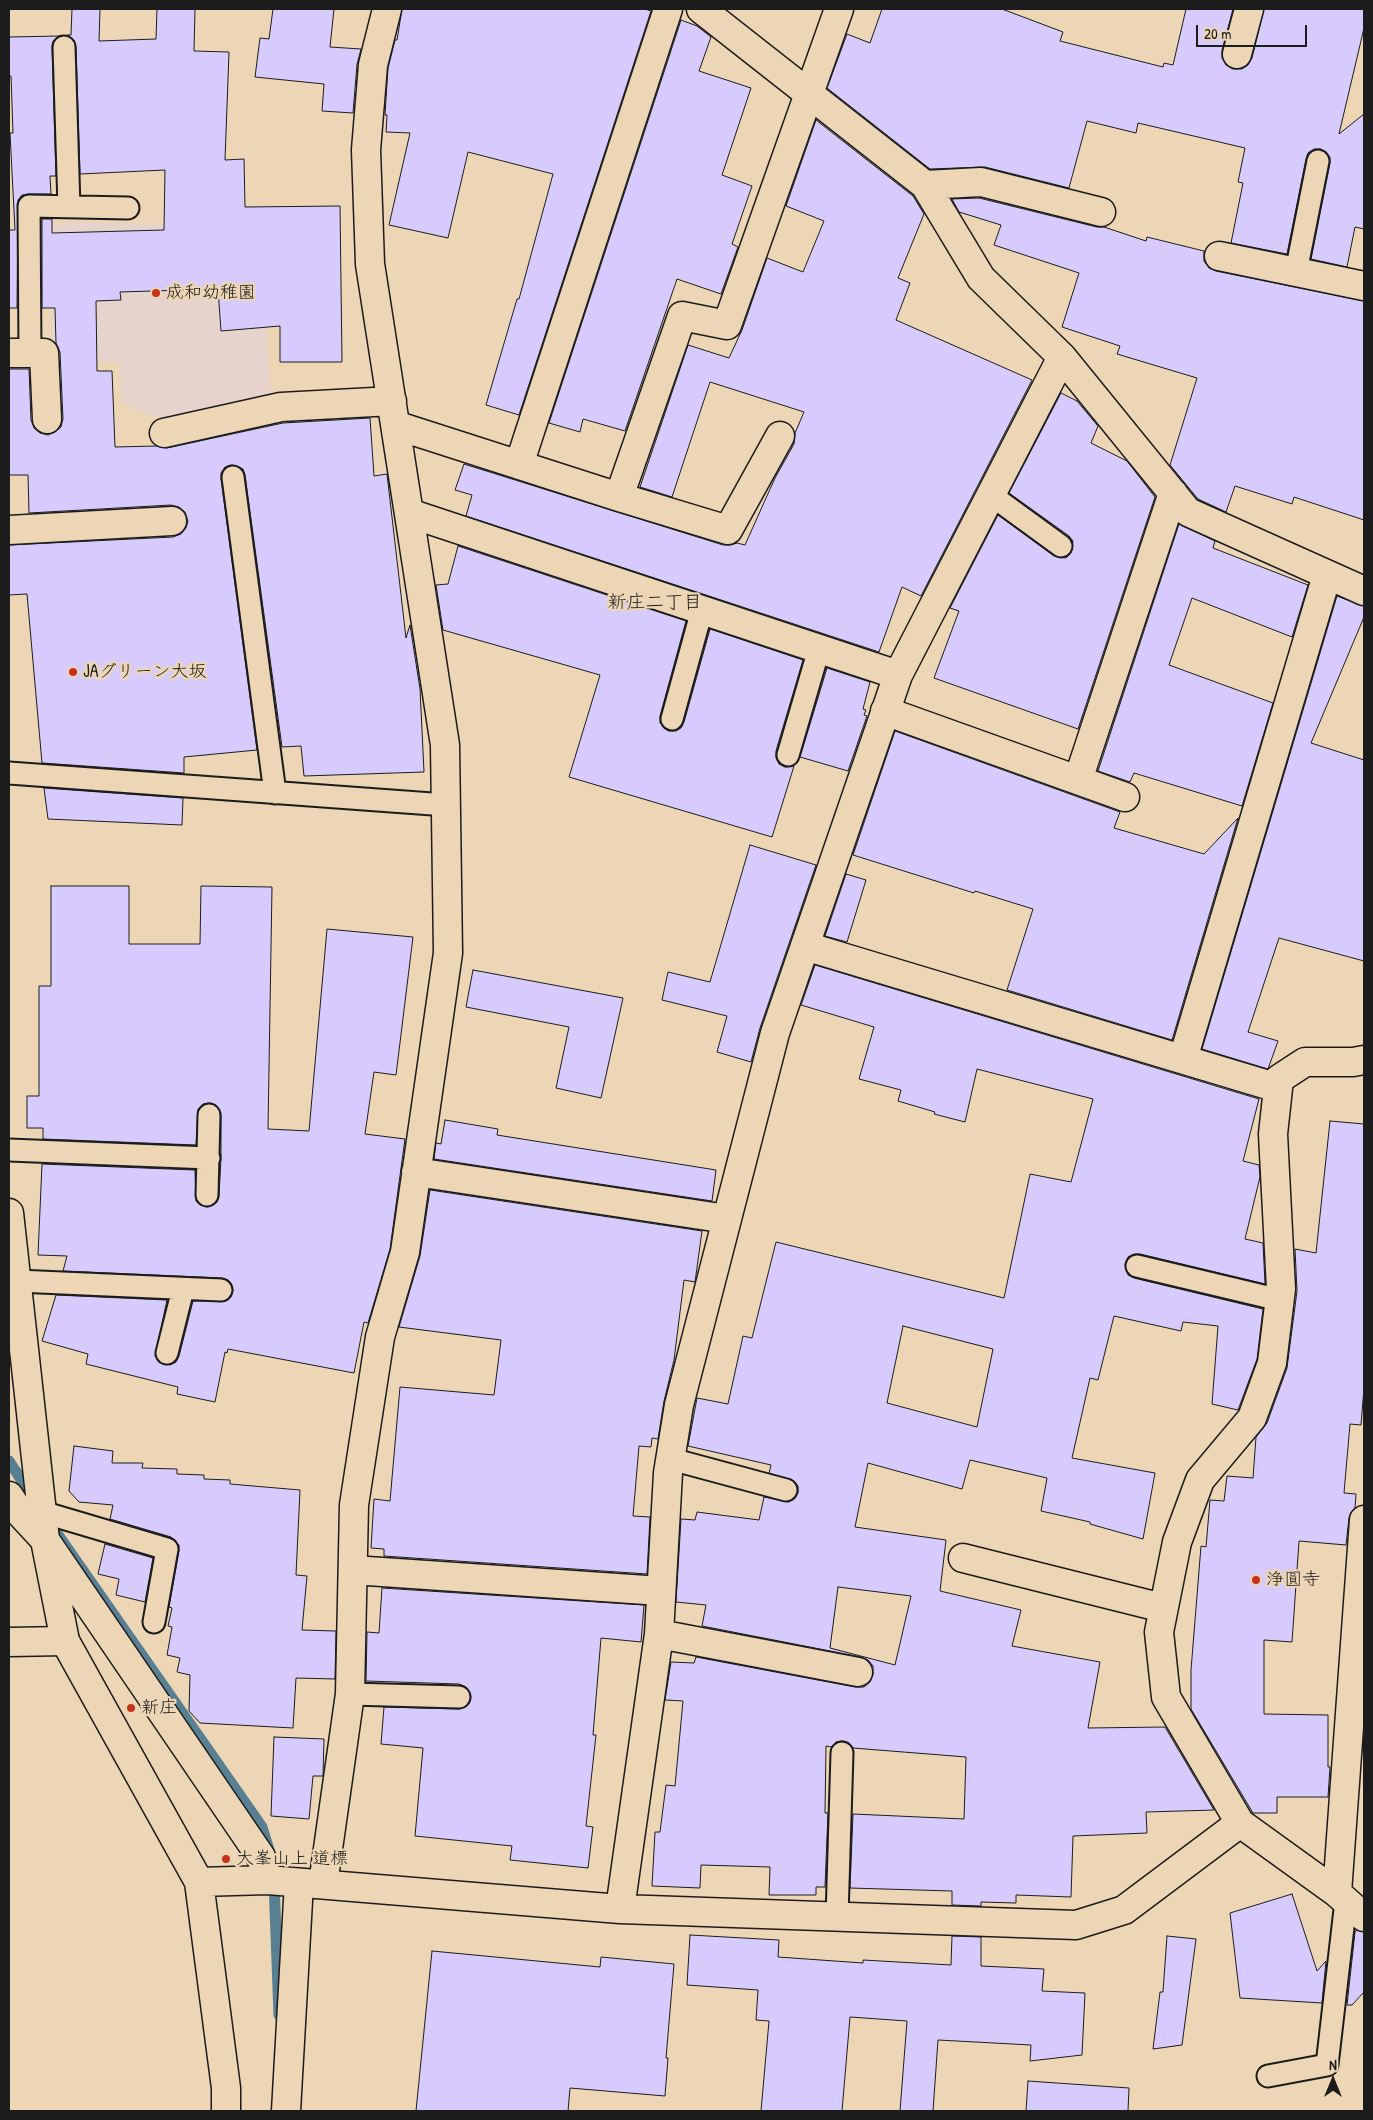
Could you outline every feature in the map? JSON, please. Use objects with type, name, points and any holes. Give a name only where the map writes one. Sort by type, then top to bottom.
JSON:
[{"type":"street","points":[[286,2111],[311,1883],[350,1694],[354,1505],[380,1338],[404,1252],[448,953],[445,745],[370,264],[366,150],[373,65],[387,9]]},
{"type":"street","points":[[519,465],[668,9]]},
{"type":"street","points":[[701,9],[925,185],[982,278],[1062,357],[1188,512],[1364,591]]},
{"type":"street","points":[[620,498],[682,316],[727,325],[839,9]]},
{"type":"street","points":[[1237,54],[1249,9]]},
{"type":"street","points":[[925,185],[981,182],[1101,212]]},
{"type":"street","points":[[1219,256],[1364,286]]},
{"type":"street","points":[[20,353],[44,353],[47,419]]},
{"type":"street","points":[[620,1909],[659,1634],[670,1459],[679,1406],[775,1033],[898,676],[1062,357]]},
{"type":"street","points":[[164,432],[282,407],[394,413],[519,465],[620,498],[728,530],[780,436]]},
{"type":"street","points":[[1078,780],[1173,493]]},
{"type":"street","points":[[409,513],[898,676]]},
{"type":"street","points":[[9,530],[172,521]]},
{"type":"street","points":[[1183,1059],[1327,575]]},
{"type":"street","points":[[886,711],[1125,797]]},
{"type":"street","points":[[805,946],[1278,1088]]},
{"type":"street","points":[[1349,1904],[1240,1823],[1166,1697],[1159,1632],[1177,1542],[1200,1480],[1252,1418],[1272,1363],[1280,1300],[1274,1134],[1279,1079],[1305,1062],[1353,1062],[1364,1060]]},
{"type":"street","points":[[416,1172],[727,1219]]},
{"type":"street","points":[[9,1213],[45,1540],[65,1641],[199,1882],[226,2088],[226,2111]]},
{"type":"street","points":[[9,1496],[20,1513],[45,1540],[261,1857],[268,1880]]},
{"type":"street","points":[[1349,1904],[1364,1520]]},
{"type":"street","points":[[962,1558],[1163,1608]]},
{"type":"street","points":[[353,1570],[661,1591]]},
{"type":"street","points":[[659,1634],[858,1672]]},
{"type":"street","points":[[9,1642],[65,1641]]},
{"type":"street","points":[[199,1882],[268,1880],[620,1909],[1076,1925],[1124,1910],[1240,1823]]},
{"type":"lane","points":[[64,47],[69,207]]},
{"type":"lane","points":[[1296,272],[1318,161]]},
{"type":"lane","points":[[20,353],[29,206],[128,208]]},
{"type":"lane","points":[[233,477],[275,793]]},
{"type":"lane","points":[[991,495],[1061,546]]},
{"type":"lane","points":[[672,719],[702,610]]},
{"type":"lane","points":[[788,755],[819,649]]},
{"type":"lane","points":[[9,773],[446,805]]},
{"type":"lane","points":[[207,1195],[210,1115]]},
{"type":"lane","points":[[9,1150],[209,1158]]},
{"type":"lane","points":[[1137,1266],[1280,1300]]},
{"type":"lane","points":[[16,1281],[221,1290]]},
{"type":"lane","points":[[167,1353],[183,1289]]},
{"type":"lane","points":[[670,1459],[786,1490]]},
{"type":"lane","points":[[42,1512],[167,1550],[154,1622]]},
{"type":"lane","points":[[350,1694],[459,1697]]},
{"type":"lane","points":[[838,1917],[842,1754]]},
{"type":"lane","points":[[1268,2076],[1327,2065],[1349,1904]]},
{"type":"shaded area","name":"成和幼稚園","points":[[49,223],[256,224],[272,397],[168,421],[122,404],[119,362],[52,362]]},
{"type":"building","points":[[72,9],[100,9],[99,41],[156,39],[157,9],[195,9],[194,51],[229,52],[225,160],[244,159],[245,207],[340,206],[342,362],[280,362],[280,326],[221,331],[218,289],[120,292],[121,300],[96,301],[97,371],[112,371],[115,447],[157,446],[167,448],[283,423],[370,418],[374,476],[387,474],[406,638],[410,625],[420,689],[424,772],[304,776],[301,746],[282,747],[245,475],[243,469],[232,465],[225,467],[221,473],[221,479],[257,750],[184,757],[184,773],[42,763],[27,594],[9,595],[9,545],[173,537],[181,534],[186,528],[188,521],[185,512],[179,507],[171,505],[29,513],[28,475],[9,475],[9,369],[29,369],[31,420],[34,428],[40,433],[48,435],[61,427],[63,419],[60,352],[56,343],[55,308],[42,308],[42,219],[52,219],[52,233],[164,230],[165,170],[80,174],[76,47],[74,40],[67,35],[71,35]]},
{"type":"building","points":[[273,9],[334,9],[330,47],[361,49],[357,64],[353,113],[322,111],[324,84],[255,77],[260,38],[269,39]]},
{"type":"building","points":[[402,9],[645,9],[651,11],[519,415],[486,405],[517,299],[519,299],[553,174],[468,152],[448,238],[389,225],[410,133],[386,132],[387,115],[385,115],[388,68],[395,40],[397,40]]},
{"type":"building","points":[[882,9],[1002,9],[1063,32],[1060,41],[1163,67],[1164,63],[1173,65],[1186,9],[1233,9],[1222,50],[1222,58],[1226,65],[1233,69],[1242,69],[1248,65],[1252,58],[1264,9],[1364,9],[1364,28],[1339,134],[1364,114],[1364,229],[1355,227],[1347,267],[1311,259],[1330,163],[1330,157],[1321,149],[1314,149],[1308,153],[1306,159],[1287,254],[1231,243],[1243,183],[1238,182],[1245,148],[1138,123],[1136,133],[1087,121],[1069,188],[985,167],[930,169],[827,88],[847,34],[870,43]]},
{"type":"building","points":[[681,20],[697,26],[711,37],[699,71],[751,88],[722,175],[752,186],[732,244],[738,247],[721,294],[677,279],[625,431],[583,419],[580,432],[549,423]]},
{"type":"building","points":[[60,36],[53,41],[52,47],[56,176],[50,176],[51,194],[22,195],[18,200],[17,308],[9,308],[9,230],[15,230],[10,133],[13,133],[11,76],[9,76],[9,37]]},
{"type":"building","points":[[816,120],[913,196],[924,214],[898,278],[910,283],[896,320],[1032,380],[921,596],[902,587],[879,652],[466,516],[472,495],[455,490],[464,464],[723,545],[737,543],[745,545],[775,478],[794,444],[795,433],[804,412],[710,382],[672,497],[640,487],[688,345],[729,358],[742,330],[767,258],[803,272],[824,221],[786,206]]},
{"type":"building","points":[[979,198],[1097,227],[1104,227],[1146,241],[1147,237],[1204,251],[1204,261],[1209,268],[1216,271],[1364,301],[1364,520],[1294,497],[1292,504],[1235,486],[1226,512],[1198,499],[1170,465],[1197,378],[1117,354],[1120,346],[1062,327],[1079,273],[994,245],[1001,225],[959,212],[952,199]]},
{"type":"building","points":[[1061,393],[1077,401],[1098,426],[1091,443],[1127,461],[1155,497],[1078,729],[934,678],[959,611],[950,608],[998,515],[1054,556],[1066,558],[1071,553],[1073,541],[1069,536],[1009,493]]},
{"type":"building","points":[[1179,524],[1215,541],[1213,548],[1308,585],[1292,637],[1192,598],[1169,665],[1273,703],[1242,806],[1134,773],[1130,782],[1098,771]]},
{"type":"building","points":[[458,546],[686,621],[660,716],[660,723],[668,731],[676,731],[681,728],[684,722],[710,629],[803,660],[776,751],[776,758],[779,764],[785,767],[794,766],[772,837],[569,777],[600,675],[443,630],[436,585],[448,584]]},
{"type":"building","points":[[1337,596],[1364,606],[1364,617],[1311,743],[1364,760],[1364,961],[1279,938],[1248,1032],[1278,1041],[1268,1069],[1202,1049]]},
{"type":"building","points":[[827,668],[870,682],[863,709],[866,710],[864,715],[867,716],[848,771],[800,757]]},
{"type":"building","points":[[895,731],[1120,812],[1114,828],[1204,854],[1238,818],[1172,1040],[1007,990],[1033,909],[975,891],[974,893],[853,855]]},
{"type":"building","points":[[44,788],[183,798],[182,825],[48,819]]},
{"type":"building","points":[[750,845],[816,865],[760,1028],[751,1062],[717,1052],[727,1016],[662,1000],[668,972],[710,982]]},
{"type":"building","points":[[846,874],[866,880],[847,942],[825,936]]},
{"type":"building","points":[[51,886],[129,886],[129,944],[200,944],[201,886],[272,887],[268,1129],[309,1131],[327,929],[413,937],[396,1075],[374,1072],[365,1134],[405,1139],[390,1249],[368,1323],[364,1322],[354,1373],[228,1349],[227,1353],[225,1352],[215,1402],[177,1394],[178,1387],[86,1364],[88,1354],[42,1341],[56,1295],[167,1300],[155,1356],[159,1362],[170,1365],[176,1362],[179,1356],[193,1301],[226,1301],[231,1297],[233,1290],[228,1280],[222,1278],[63,1271],[67,1256],[38,1255],[42,1164],[195,1170],[196,1201],[200,1205],[207,1207],[217,1202],[219,1196],[221,1158],[221,1115],[216,1105],[210,1103],[203,1104],[198,1109],[196,1145],[43,1139],[43,1128],[27,1128],[27,1096],[39,1096],[39,986],[51,986]]},
{"type":"building","points":[[815,965],[1259,1099],[1243,1161],[1259,1165],[1260,1177],[1245,1239],[1263,1243],[1265,1284],[1140,1254],[1128,1257],[1125,1264],[1128,1275],[1134,1278],[1263,1309],[1257,1359],[1238,1410],[1212,1404],[1218,1326],[1183,1322],[1181,1331],[1114,1316],[1098,1380],[1090,1378],[1072,1458],[1155,1473],[1143,1539],[1090,1524],[1090,1522],[1041,1511],[1047,1478],[970,1460],[962,1489],[868,1463],[855,1527],[946,1540],[940,1591],[1021,1610],[1012,1646],[1100,1662],[1088,1728],[1165,1727],[1214,1810],[1146,1812],[1147,1833],[1073,1836],[1071,1897],[1016,1895],[1016,1903],[981,1902],[981,1906],[952,1905],[952,1891],[850,1888],[853,1814],[964,1819],[966,1757],[853,1748],[849,1743],[842,1741],[836,1742],[831,1747],[826,1746],[825,1813],[828,1813],[825,1887],[816,1887],[816,1895],[769,1895],[770,1867],[701,1865],[700,1888],[652,1886],[655,1832],[660,1832],[666,1785],[675,1786],[683,1701],[665,1700],[671,1662],[694,1663],[696,1657],[855,1687],[864,1687],[870,1682],[873,1675],[873,1666],[868,1660],[861,1657],[702,1626],[706,1605],[676,1602],[681,1519],[695,1520],[697,1512],[759,1520],[764,1497],[789,1502],[798,1493],[798,1486],[794,1481],[769,1473],[771,1465],[688,1446],[697,1398],[728,1404],[743,1336],[752,1338],[776,1242],[1004,1298],[1030,1174],[1071,1182],[1093,1099],[977,1069],[965,1122],[934,1114],[935,1112],[898,1101],[901,1090],[859,1079],[874,1027],[801,1005]],"holes":[[[903,1326],[993,1349],[977,1427],[887,1403]],[[838,1587],[911,1596],[895,1665],[830,1648]]]},
{"type":"building","points":[[473,970],[623,998],[601,1098],[556,1088],[569,1027],[466,1007]]},
{"type":"building","points":[[445,1120],[498,1129],[497,1135],[716,1170],[712,1201],[434,1159],[436,1143],[441,1144]]},
{"type":"building","points":[[1330,1121],[1364,1124],[1364,1388],[1361,1425],[1350,1424],[1344,1493],[1356,1494],[1355,1508],[1349,1518],[1346,1545],[1299,1541],[1292,1642],[1264,1640],[1264,1714],[1328,1715],[1328,1767],[1330,1767],[1328,1797],[1277,1797],[1277,1813],[1253,1813],[1191,1709],[1191,1670],[1201,1546],[1206,1547],[1210,1500],[1224,1501],[1227,1476],[1253,1478],[1256,1437],[1267,1423],[1287,1368],[1297,1291],[1295,1249],[1316,1253]]},
{"type":"building","points":[[430,1190],[702,1231],[695,1282],[684,1280],[674,1360],[664,1401],[658,1439],[652,1438],[651,1447],[639,1446],[633,1516],[650,1517],[647,1574],[384,1556],[384,1549],[371,1548],[374,1499],[390,1501],[400,1387],[494,1395],[501,1340],[399,1327],[420,1256]]},
{"type":"building","points":[[74,1446],[113,1451],[112,1463],[143,1463],[142,1468],[177,1469],[177,1474],[204,1475],[204,1479],[230,1480],[230,1484],[300,1490],[296,1575],[307,1576],[302,1630],[336,1631],[335,1679],[296,1678],[293,1728],[200,1723],[189,1711],[190,1675],[177,1672],[180,1658],[167,1655],[172,1627],[168,1626],[172,1608],[169,1607],[179,1545],[171,1537],[110,1519],[113,1505],[79,1502],[69,1491]]},
{"type":"building","points":[[105,1544],[153,1558],[145,1602],[116,1595],[119,1579],[98,1574]]},
{"type":"building","points":[[382,1588],[644,1605],[641,1642],[601,1638],[593,1735],[596,1735],[586,1826],[593,1827],[588,1868],[510,1860],[512,1846],[415,1836],[423,1748],[381,1744],[384,1707],[459,1709],[469,1704],[471,1697],[466,1687],[459,1684],[366,1681],[367,1632],[379,1633]]},
{"type":"building","points":[[274,1737],[324,1739],[323,1776],[313,1776],[309,1819],[271,1816]]},
{"type":"building","points":[[1292,1894],[1317,1971],[1326,1961],[1322,2003],[1240,1998],[1230,1913]]},
{"type":"building","points":[[1357,1930],[1364,1932],[1364,1992],[1352,2005],[1347,2005],[1355,1932]]},
{"type":"building","points":[[690,1935],[779,1940],[778,1957],[863,1963],[863,1960],[951,1965],[952,1936],[981,1937],[981,1966],[1044,1969],[1042,1991],[1085,1993],[1082,2055],[1030,2061],[1031,2045],[938,2040],[933,2111],[900,2111],[907,2021],[850,2017],[842,2111],[761,2111],[769,2021],[756,2020],[758,1990],[687,1985]]},
{"type":"building","points":[[1167,1936],[1196,1939],[1182,2045],[1153,2049],[1160,1992],[1163,1992]]},
{"type":"building","points":[[432,1951],[600,1967],[601,1957],[674,1964],[666,2058],[668,2058],[665,2096],[570,2088],[568,2111],[416,2111]]},
{"type":"building","points":[[1028,2081],[1129,2088],[1128,2111],[1026,2111]]},
{"type":"waterway","points":[[9,1461],[33,1498]]},
{"type":"waterway","points":[[49,1522],[262,1827],[270,1853]]},
{"type":"waterway","points":[[274,1881],[279,2015]]},
{"type":"place","name":"成和幼稚園","points":[[156,293]]},
{"type":"place","name":"JAグリーン大坂","points":[[73,672]]},
{"type":"place","name":"浄圓寺","points":[[1256,1580]]},
{"type":"place","name":"新庄","points":[[131,1708]]},
{"type":"place","name":"大峯山上 道標","points":[[226,1859]]},
{"type":"district","name":"新庄二丁目","points":[[655,603]]}]
